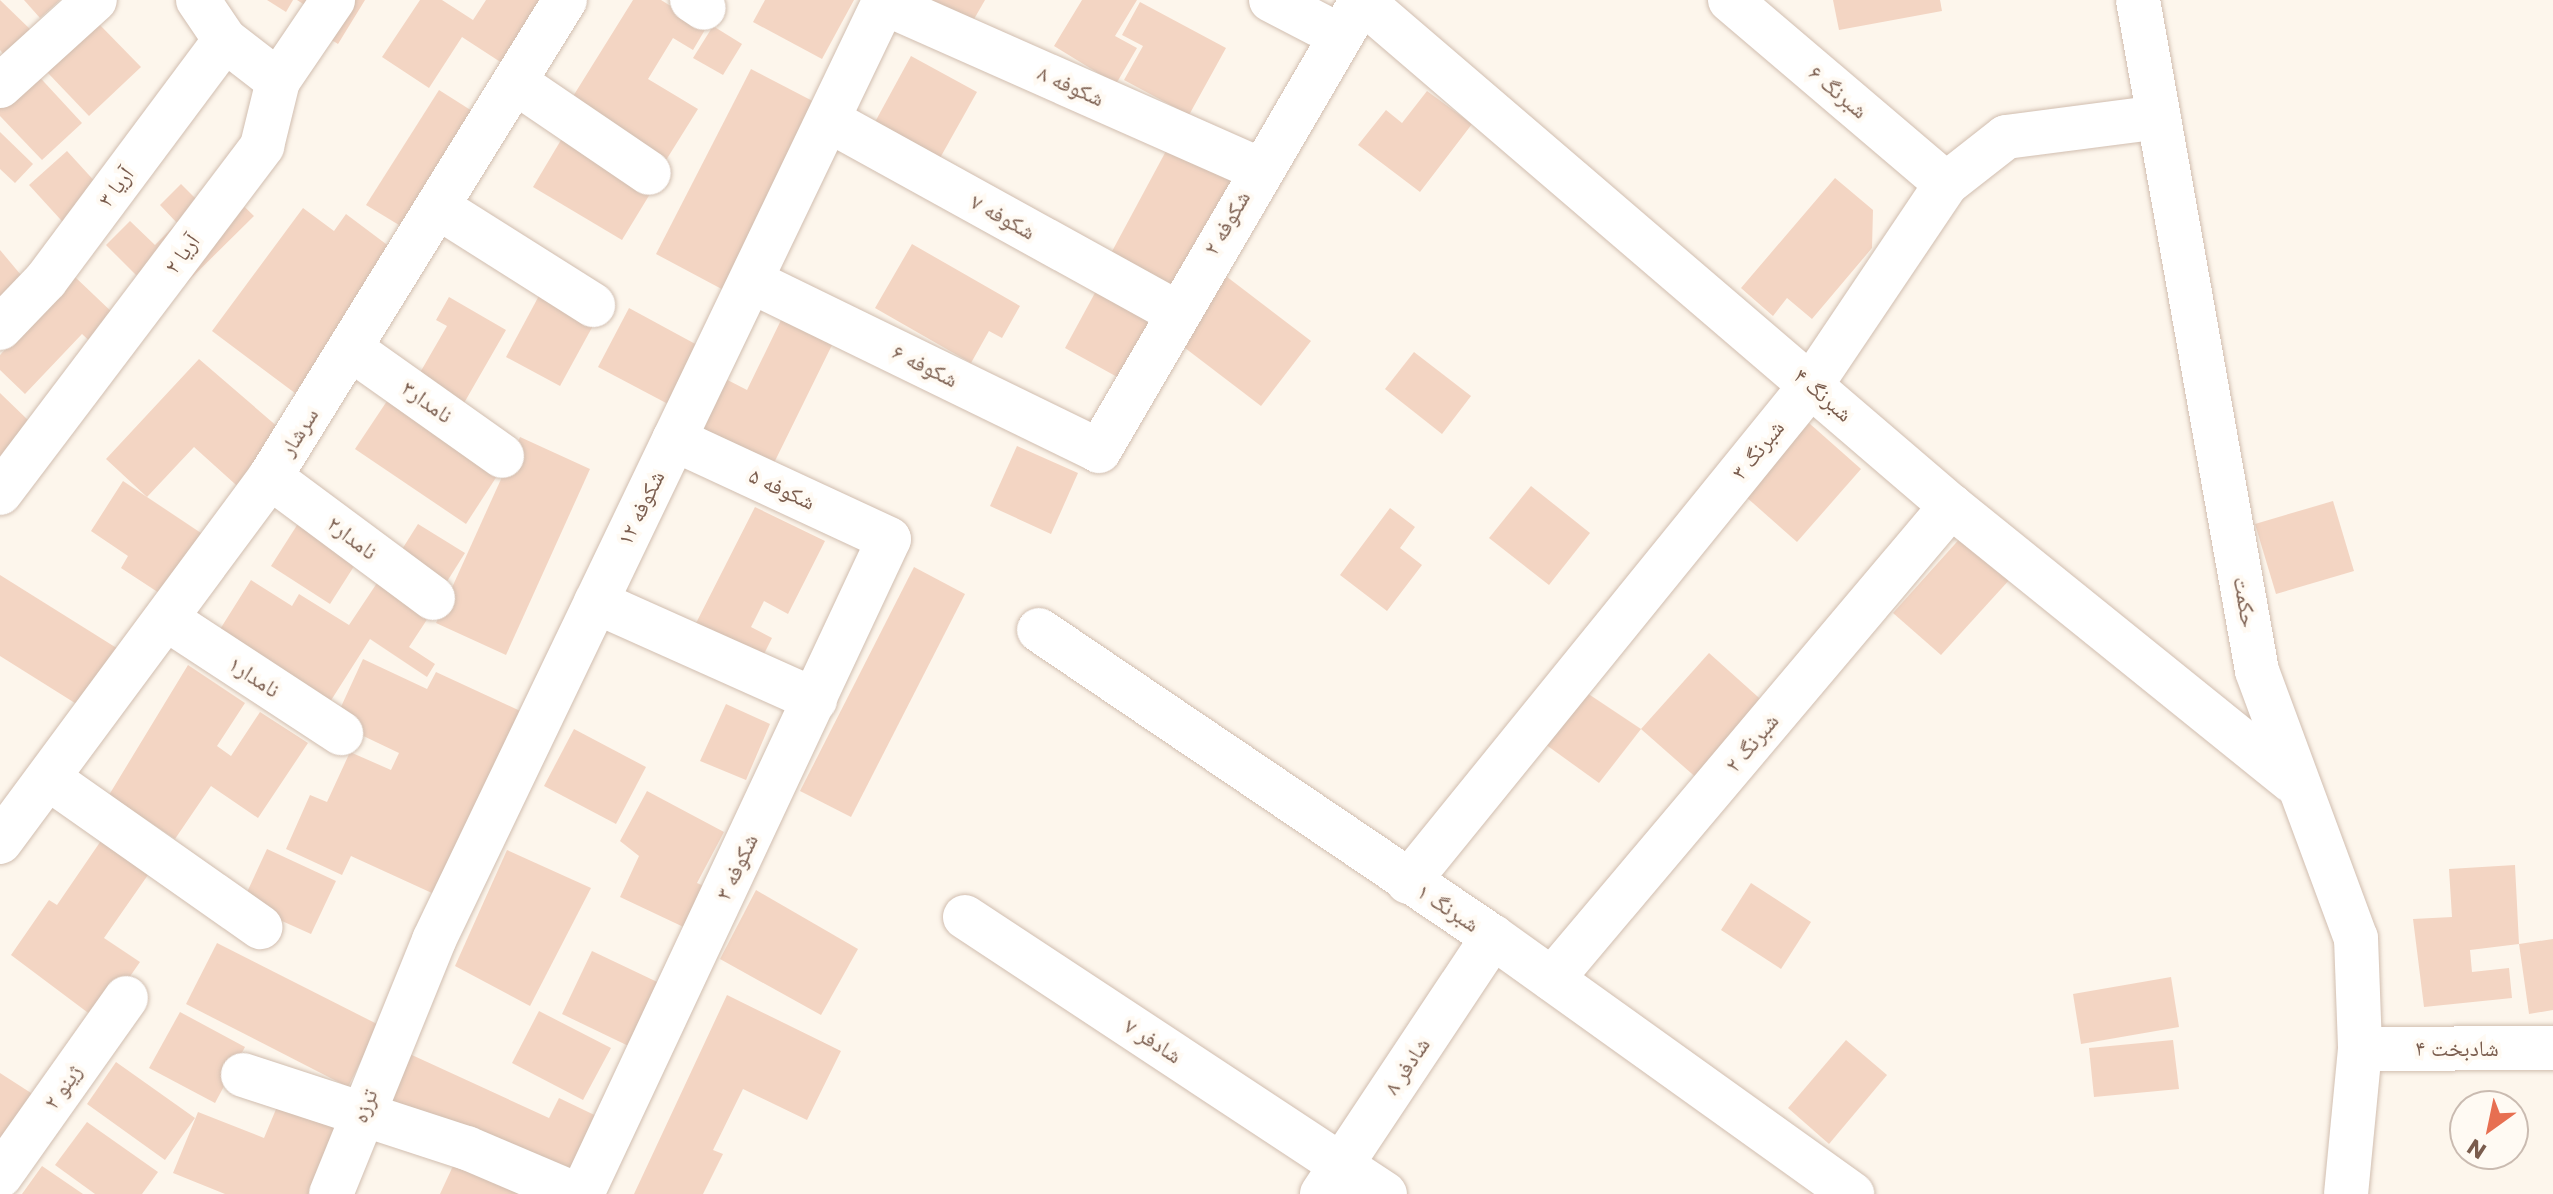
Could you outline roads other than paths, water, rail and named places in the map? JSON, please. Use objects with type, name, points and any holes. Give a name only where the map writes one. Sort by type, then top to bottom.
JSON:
[{"type":"street","points":[[0,86],[95,0]]},
{"type":"street","points":[[198,0],[225,40],[278,81]]},
{"type":"street","name":"آریا ۲","points":[[0,493],[262,146],[278,81],[333,0]]},
{"type":"street","name":"سرشار","points":[[0,842],[51,780],[270,477],[441,209],[518,84],[565,0]]},
{"type":"street","name":"شبرنگ ۴","points":[[1271,0],[1354,12],[1811,385],[1951,506],[2292,781]]},
{"type":"street","name":"شبرنگ ۶","points":[[1730,0],[1946,184]]},
{"type":"street","name":"حکمت","points":[[2138,0],[2257,671],[2292,781],[2356,938],[2360,1049],[2346,1194]]},
{"type":"street","name":"شکوفه ۱۲","points":[[399,1017],[674,439],[830,121],[884,2]]},
{"type":"street","name":"شکوفه ۸","points":[[884,2],[1259,169]]},
{"type":"street","name":"شکوفه ۲","points":[[1099,451],[1259,169],[1354,12]]},
{"type":"street","name":"آریا ۳","points":[[0,328],[46,280],[225,40]]},
{"type":"street","points":[[518,84],[649,173]]},
{"type":"street","name":"شبرنگ ۳","points":[[1408,882],[1811,385],[1946,184],[2006,137],[2159,117]]},
{"type":"street","name":"شکوفه ۷","points":[[830,121],[1176,312]]},
{"type":"street","points":[[441,209],[593,305]]},
{"type":"street","name":"شکوفه ۶","points":[[751,281],[1099,451]]},
{"type":"street","name":"نامدار۳","points":[[351,349],[502,456]]},
{"type":"street","name":"شکوفه ۵","points":[[674,439],[889,539]]},
{"type":"street","name":"نامدار۲","points":[[270,477],[433,598]]},
{"type":"street","name":"شبرنگ ۲","points":[[1552,979],[1951,506]]},
{"type":"street","name":"شکوفه ۳","points":[[582,1194],[889,539]]},
{"type":"street","points":[[596,602],[815,700]]},
{"type":"street","name":"نامدار۱","points":[[168,620],[341,733]]},
{"type":"street","name":"شبرنگ ۱","points":[[1039,630],[1493,937],[1852,1194]]},
{"type":"street","points":[[51,780],[260,927]]},
{"type":"street","name":"شادفر ۷","points":[[965,917],[1332,1179],[1385,1194]]},
{"type":"street","name":"شادفر ۸","points":[[1332,1179],[1493,937]]},
{"type":"street","name":"ژینو ۲","points":[[0,1176],[126,998]]},
{"type":"street","name":"ترزه","points":[[331,1194],[399,1017]]},
{"type":"street","name":"شادبخت ۴","points":[[2360,1049],[2553,1048]]},
{"type":"street","points":[[243,1075],[467,1148],[575,1194]]}]
